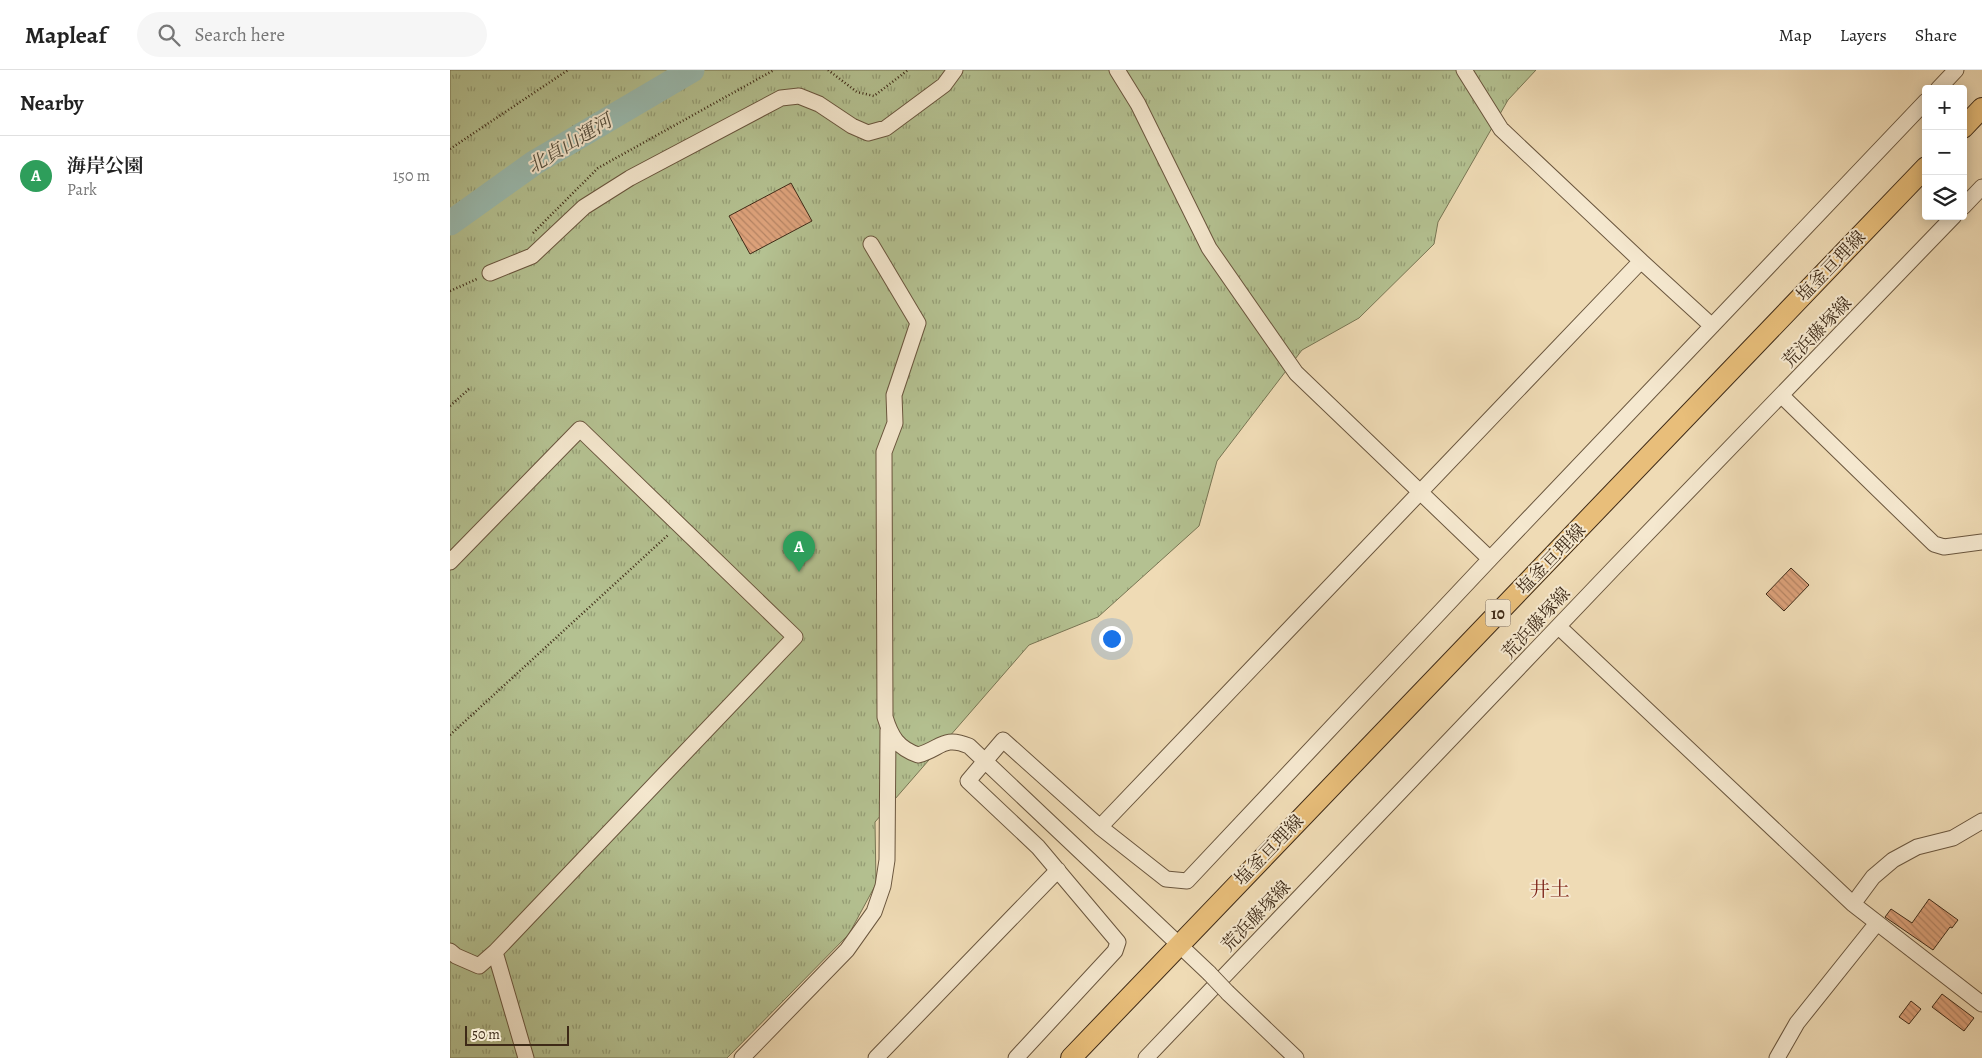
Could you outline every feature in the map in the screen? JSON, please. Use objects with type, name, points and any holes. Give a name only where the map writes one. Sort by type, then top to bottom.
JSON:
[{"type":"main road","points":[[1967,124],[1982,108]]},
{"type":"main road","name":"塩釜亘理線","points":[[1071,1058],[1178,944],[1922,171]]},
{"type":"street","points":[[490,274],[532,256],[584,207],[630,178],[781,98],[800,96],[819,104],[852,126],[868,133],[886,128],[944,85],[955,70]]},
{"type":"street","points":[[1117,70],[1138,104],[1209,248],[1296,373],[1490,559]]},
{"type":"street","points":[[1464,70],[1501,129],[1712,326]]},
{"type":"street","points":[[1942,85],[1956,70]]},
{"type":"street","points":[[1016,1058],[1117,948],[1116,937],[1038,847],[968,781],[1003,740],[1100,827],[1166,879],[1188,881],[1490,559],[1922,105]]},
{"type":"street","points":[[1967,203],[1982,187]]},
{"type":"street","name":"荒浜藤塚線","points":[[1146,1058],[1950,220]]},
{"type":"street","points":[[871,244],[918,322],[894,395],[894,423],[884,452],[885,718],[897,745],[918,755],[928,752],[946,741],[958,741],[969,746],[1296,1058]]},
{"type":"street","points":[[1100,827],[1642,261]]},
{"type":"street","points":[[1782,396],[1934,544],[1944,547],[1982,542]]},
{"type":"street","points":[[450,562],[580,430],[795,638],[495,952],[479,966],[456,956],[450,951]]},
{"type":"street","points":[[1559,627],[1853,904],[1982,1004]]},
{"type":"street","points":[[742,1058],[847,950],[874,912],[883,886],[887,860],[888,726]]},
{"type":"street","points":[[1853,904],[1874,877],[1893,860],[1917,847],[1953,838],[1982,821]]},
{"type":"street","points":[[876,1058],[1058,870]]},
{"type":"street","points":[[1777,1058],[1797,1023],[1877,923]]},
{"type":"street","points":[[495,952],[526,1058]]},
{"type":"path","points":[[450,149],[568,70]]},
{"type":"path","points":[[828,70],[857,92],[874,96],[908,70]]},
{"type":"path","points":[[450,406],[468,389]]},
{"type":"path","points":[[450,734],[679,525]]},
{"type":"green space","points":[[450,70],[1536,70],[1508,100],[1438,222],[1434,244],[1359,318],[1302,350],[1217,461],[1199,526],[1098,617],[1029,645],[875,822],[876,884],[849,934],[727,1058],[450,1058]]},
{"type":"building","points":[[791,183],[812,221],[750,254],[729,216]]},
{"type":"building","points":[[1791,568],[1809,585],[1784,611],[1766,594]]},
{"type":"building","points":[[1929,899],[1958,920],[1952,928],[1950,927],[1933,950],[1885,917],[1891,909],[1912,923]]},
{"type":"building","points":[[1942,994],[1974,1018],[1964,1031],[1932,1007]]},
{"type":"building","points":[[1911,1001],[1921,1009],[1909,1024],[1899,1017]]},
{"type":"waterway","name":"北貞山運河","points":[[450,223],[534,163],[692,70]]},
{"type":"place","name":"海岸公園","points":[[799,572]]},
{"type":"district","name":"井土","points":[[1550,889]]}]
